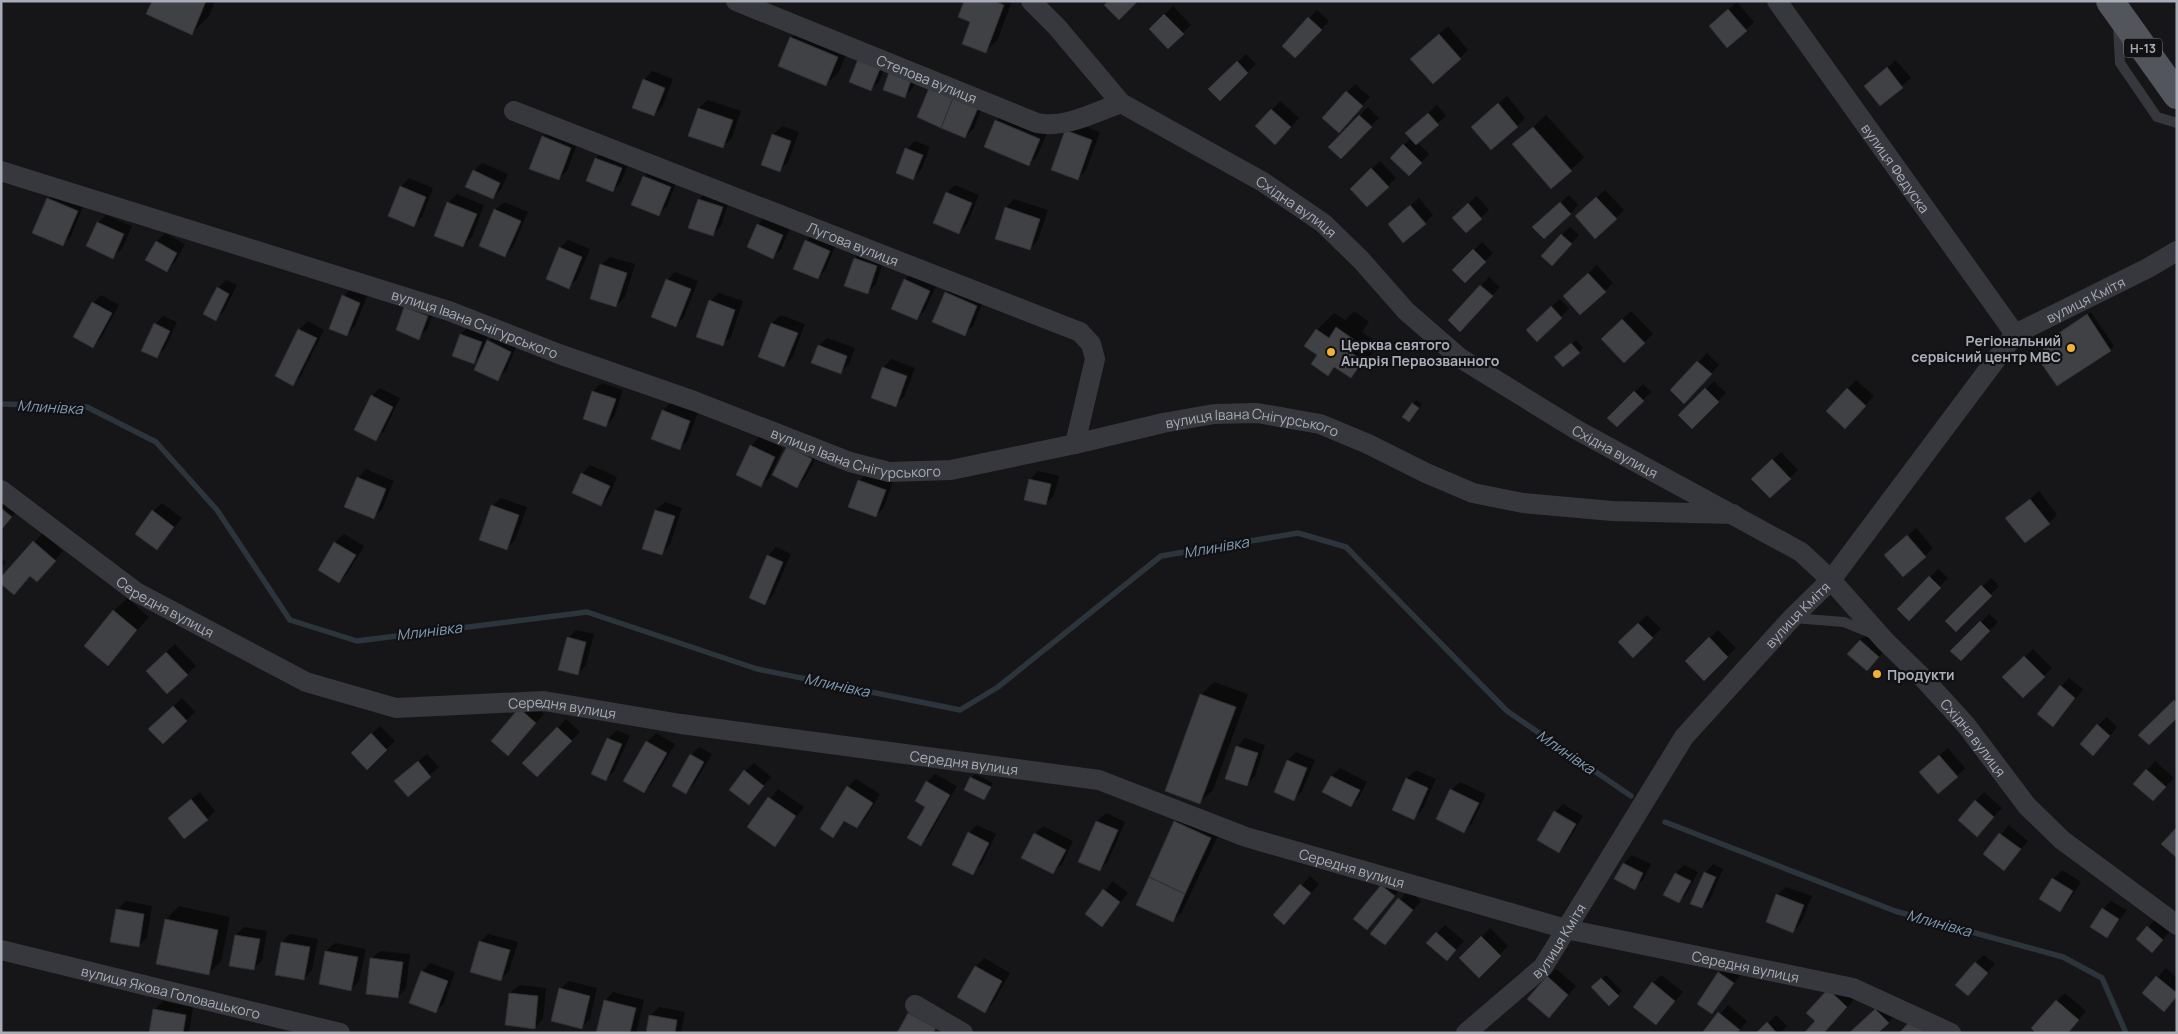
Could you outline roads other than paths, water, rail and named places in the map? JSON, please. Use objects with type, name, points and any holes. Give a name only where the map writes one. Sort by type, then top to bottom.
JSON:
[{"type":"main road","name":"Н-13","points":[[2114,7],[2177,95]]},
{"type":"street","name":"Степова вулиця","points":[[736,1],[1037,123],[1050,126],[1064,123],[1121,103]]},
{"type":"street","name":"Східна вулиця","points":[[1032,1],[1057,27],[1121,103],[1263,182],[1323,223],[1361,260],[1406,311],[1460,358],[1577,430],[1801,552],[1831,580],[1966,726],[2027,806],[2062,840],[2177,925]]},
{"type":"street","name":"вулиця Федуска","points":[[1777,1],[2015,334]]},
{"type":"street","name":"Лугова вулиця","points":[[514,111],[1080,332],[1091,344],[1095,359],[1075,444]]},
{"type":"street","name":"вулиця Івана Снігурського","points":[[1,171],[449,311],[559,354],[694,401],[850,462],[889,472],[951,470],[1075,444],[1163,422],[1214,414],[1258,413],[1320,424],[1368,444],[1426,473],[1473,493],[1523,503],[1612,511],[1733,514]]},
{"type":"street","name":"вулиця Кмітя","points":[[1466,1033],[1543,967],[1684,737],[1792,618],[1831,580],[2015,334],[2148,268],[2177,251]]},
{"type":"street","name":"Середня вулиця","points":[[1,490],[136,592],[306,682],[378,703],[396,708],[544,701],[681,724],[1099,780],[1246,837],[1566,929],[1853,988],[1951,1033]]},
{"type":"street","name":"вулиця Якова Головацького","points":[[1,950],[340,1033]]},
{"type":"street","points":[[915,1005],[963,1033]]},
{"type":"lane","points":[[2114,7],[2120,63],[2157,118],[2177,124]]},
{"type":"lane","points":[[1792,618],[1844,622],[1885,640]]},
{"type":"waterway","name":"Млинівка","points":[[1,404],[87,407],[156,442],[217,510],[290,620],[357,641],[587,612],[757,669],[960,710],[998,687],[1161,556],[1298,533],[1346,547],[1507,711],[1631,796]]},
{"type":"waterway","name":"Млинівка","points":[[1665,822],[1895,911],[2063,957],[2102,978],[2126,1033]]},
{"type":"place","name":"Регіональний сервісний центр МВС","points":[[2071,348]]},
{"type":"place","name":"Церква святого Андрія Первозванного","points":[[1331,352]]},
{"type":"place","name":"Продукти","points":[[1877,674]]}]
